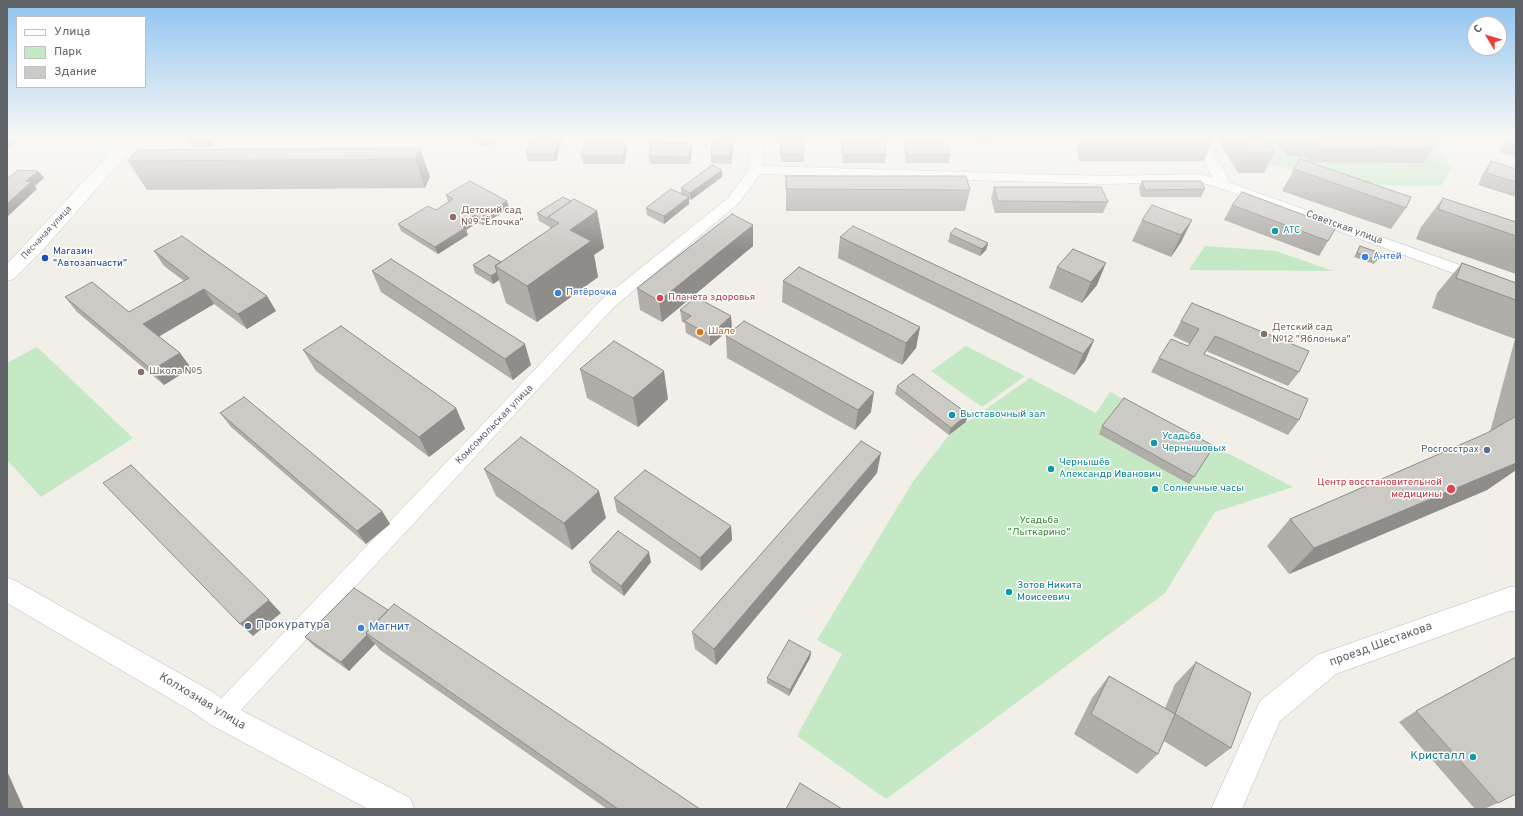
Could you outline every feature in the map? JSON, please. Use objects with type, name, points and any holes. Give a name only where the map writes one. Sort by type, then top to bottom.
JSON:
[{"type":"street","name":"Песчаная улица","points":[[7,275],[36,247],[100,175]]},
{"type":"street","name":"Комсомольская улица","points":[[221,715],[608,303],[733,201],[752,175]]},
{"type":"street","name":"Советская улица","points":[[933,175],[1105,180],[1199,178],[1222,184],[1516,291]]},
{"type":"street","points":[[1219,175],[1222,184]]},
{"type":"street","name":"Колхозная улица","points":[[7,589],[201,701],[221,715],[399,809]]},
{"type":"street","name":"проезд Шестакова","points":[[1226,809],[1270,711],[1312,678],[1327,664],[1510,599],[1516,599]]},
{"type":"green space","points":[[1304,175],[1448,175],[1441,186],[1333,185]]},
{"type":"green space","points":[[1205,246],[1276,251],[1333,271],[1189,270]]},
{"type":"green space","points":[[966,346],[1025,376],[982,407],[931,371]]},
{"type":"green space","points":[[37,347],[133,438],[41,497],[7,460],[7,363]]},
{"type":"green space","name":"Усадьба \"Лыткарино\"","points":[[1030,378],[1096,413],[1110,392],[1293,487],[1215,512],[1165,593],[886,799],[797,736],[842,654],[817,640],[914,480],[949,435]]},
{"type":"building","points":[[12,175],[33,175],[26,181],[31,182],[7,204],[7,179]]},
{"type":"building","points":[[698,175],[715,175],[690,193],[681,188]]},
{"type":"building","points":[[1311,175],[1347,175],[1411,197],[1406,208]]},
{"type":"building","points":[[1494,175],[1516,175],[1516,182]]},
{"type":"building","points":[[786,176],[966,176],[970,190],[786,189]]},
{"type":"building","points":[[470,181],[507,201],[480,218],[475,215],[460,225],[465,228],[435,247],[398,224],[428,206],[436,210],[453,199],[446,195]]},
{"type":"building","points":[[1142,181],[1201,181],[1205,189],[1145,190]]},
{"type":"building","points":[[994,187],[1101,187],[1108,202],[998,201]]},
{"type":"building","points":[[671,189],[689,197],[664,216],[646,208]]},
{"type":"building","points":[[1242,192],[1336,227],[1328,241],[1232,205]]},
{"type":"building","points":[[563,197],[571,201],[548,217],[548,219],[537,213]]},
{"type":"building","points":[[1443,198],[1516,222],[1516,236],[1438,209]]},
{"type":"building","points":[[574,199],[597,211],[570,230],[591,241],[527,286],[495,266],[559,223],[548,217]]},
{"type":"building","points":[[1152,205],[1192,220],[1181,235],[1142,220]]},
{"type":"building","points":[[732,214],[753,225],[659,301],[637,288]]},
{"type":"building","points":[[853,226],[1094,340],[1083,354],[840,237]]},
{"type":"building","points":[[955,228],[988,243],[982,249],[950,234]]},
{"type":"building","points":[[182,236],[267,296],[238,314],[204,289],[143,324],[180,353],[152,370],[65,297],[92,282],[129,312],[189,278],[154,251]]},
{"type":"building","points":[[1360,246],[1380,253],[1377,260],[1357,253]]},
{"type":"building","points":[[1073,249],[1106,263],[1091,282],[1057,267]]},
{"type":"building","points":[[489,255],[501,262],[495,266],[497,272],[491,276],[473,265]]},
{"type":"building","points":[[391,259],[525,344],[505,359],[372,271]]},
{"type":"building","points":[[1462,263],[1516,283],[1516,300],[1456,278]]},
{"type":"building","points":[[799,267],[920,327],[906,343],[783,281]]},
{"type":"building","points":[[696,297],[731,316],[710,335],[684,321],[691,316],[680,310]]},
{"type":"building","points":[[1192,303],[1309,351],[1299,372],[1215,336],[1204,354],[1308,399],[1299,420],[1159,358],[1171,339],[1188,346],[1199,329],[1181,321]]},
{"type":"building","points":[[744,321],[874,392],[858,410],[726,336]]},
{"type":"building","points":[[341,326],[456,408],[419,437],[303,350]]},
{"type":"building","points":[[614,341],[664,371],[633,398],[580,369]]},
{"type":"building","points":[[913,374],[968,414],[951,428],[897,386]]},
{"type":"building","points":[[244,397],[382,511],[357,531],[220,413]]},
{"type":"building","name":"Усадьба Чернышовых","points":[[1124,398],[1214,446],[1194,477],[1102,426]]},
{"type":"building","points":[[1516,416],[1516,463],[1314,548],[1290,519],[1487,433]]},
{"type":"building","points":[[521,437],[599,491],[564,523],[484,469]]},
{"type":"building","points":[[861,441],[881,453],[714,649],[692,632]]},
{"type":"building","points":[[131,465],[269,600],[240,624],[103,483]]},
{"type":"building","points":[[645,470],[731,526],[700,558],[614,498]]},
{"type":"building","points":[[618,531],[649,552],[621,586],[589,562]]},
{"type":"building","points":[[354,588],[388,610],[341,662],[305,637]]},
{"type":"building","points":[[394,604],[700,809],[618,809],[366,633]]},
{"type":"building","points":[[789,640],[811,652],[790,690],[767,678]]},
{"type":"building","name":"Кристалл","points":[[1516,657],[1516,794],[1498,803],[1416,711]]},
{"type":"building","points":[[1196,662],[1251,693],[1231,748],[1175,714]]},
{"type":"building","points":[[1109,676],[1175,714],[1158,754],[1091,714]]},
{"type":"building","points":[[800,783],[842,809],[786,809]]},
{"type":"place","name":"Детский сад №9 \"Ёлочка\"","points":[[453,217]]},
{"type":"place","name":"АТС","points":[[1275,231]]},
{"type":"place","name":"Антей","points":[[1365,257]]},
{"type":"place","name":"Магазин \"Автозапчасти\"","points":[[45,258]]},
{"type":"place","name":"Пятёрочка","points":[[558,293]]},
{"type":"place","name":"Планета здоровья","points":[[660,298]]},
{"type":"place","name":"Шале","points":[[700,332]]},
{"type":"place","name":"Детский сад №12 \"Яблонька\"","points":[[1264,334]]},
{"type":"place","name":"Школа №5","points":[[141,372]]},
{"type":"place","name":"Выставочный зал","points":[[952,415]]},
{"type":"place","name":"Усадьба Чернышовых","points":[[1154,443]]},
{"type":"place","name":"Росгосстрах","points":[[1487,450]]},
{"type":"place","name":"Чернышёв Александр Иванович","points":[[1051,469]]},
{"type":"place","name":"Солнечные часы","points":[[1155,489]]},
{"type":"place","name":"Центр восстановительной медицины","points":[[1451,489]]},
{"type":"place","name":"Зотов Никита Моисеевич","points":[[1009,592]]},
{"type":"place","name":"Прокуратура","points":[[248,626]]},
{"type":"place","name":"Магнит","points":[[361,628]]},
{"type":"place","name":"Кристалл","points":[[1473,757]]}]
